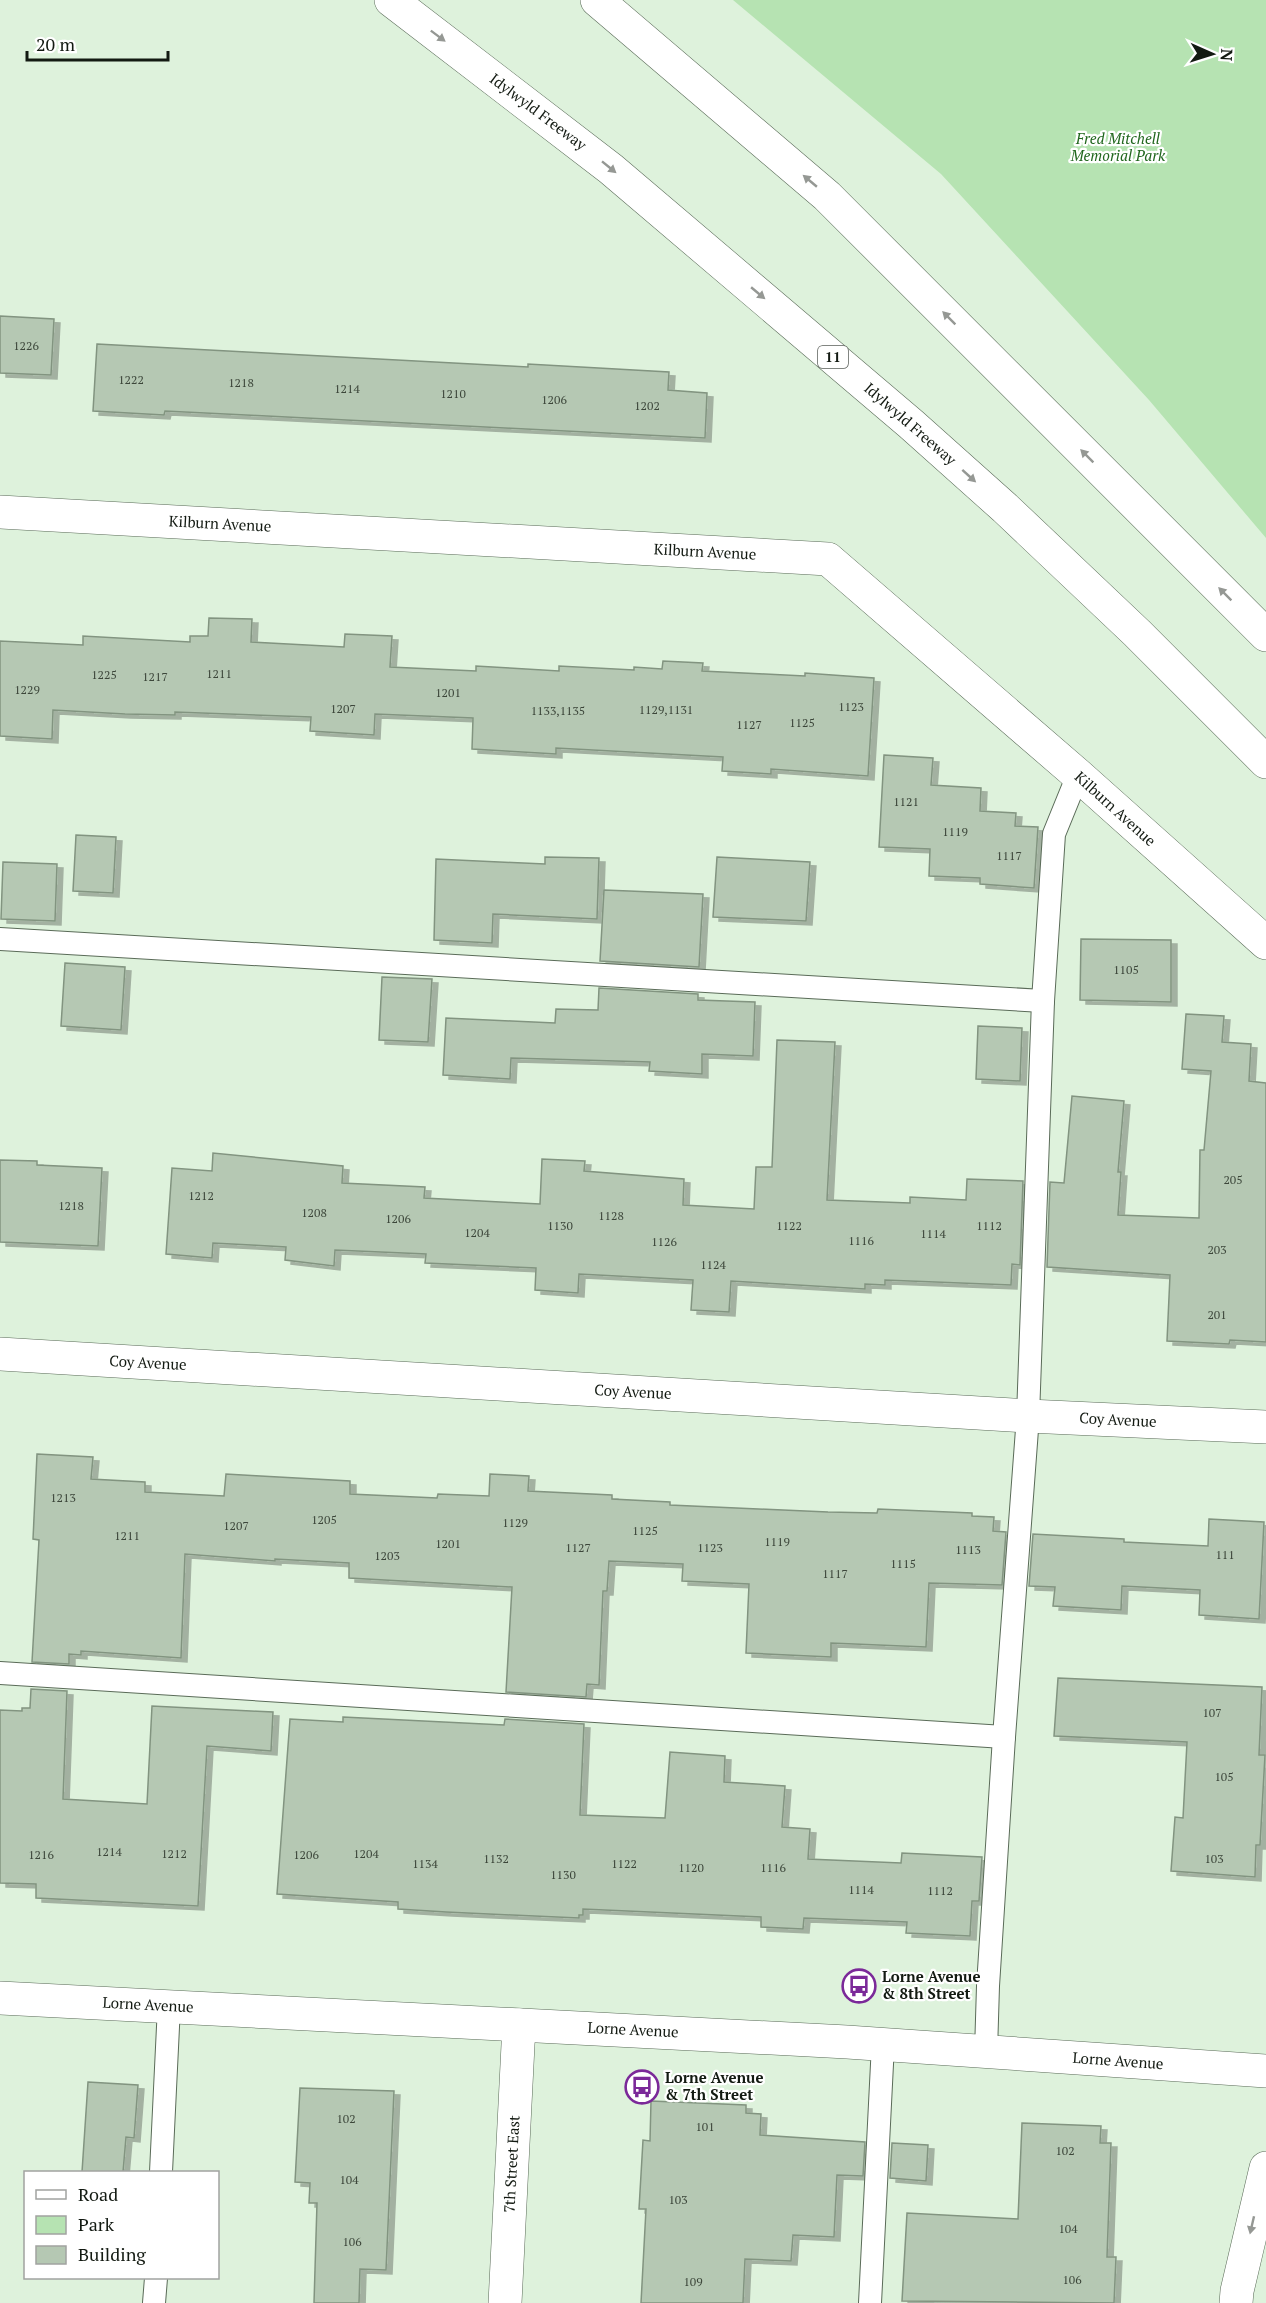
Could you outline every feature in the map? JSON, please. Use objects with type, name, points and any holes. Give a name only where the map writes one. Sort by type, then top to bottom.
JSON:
[{"type":"main road","name":"Idylwyld Freeway","points":[[391,0],[611,169],[911,424],[1005,508],[1120,617],[1258,753]]},
{"type":"main road","points":[[597,0],[827,196],[1266,636]]},
{"type":"main road","name":"Kilburn Avenue","points":[[0,512],[828,559],[1078,775],[1266,944]]},
{"type":"main road","name":"Coy Avenue","points":[[0,1354],[1028,1416],[1266,1427]]},
{"type":"main road","name":"Lorne Avenue","points":[[0,1998],[883,2044],[1266,2071]]},
{"type":"main road","name":"7th Street East","points":[[505,2303],[519,2025]]},
{"type":"main road","points":[[1236,2303],[1266,2168]]},
{"type":"lane","points":[[986,2052],[1004,1737],[1028,1416],[1043,1001],[1054,834],[1078,775]]},
{"type":"lane","points":[[0,939],[1043,1001]]},
{"type":"lane","points":[[0,1673],[1004,1737]]},
{"type":"lane","points":[[161,2171],[170,2006]]},
{"type":"lane","points":[[870,2303],[883,2044]]},
{"type":"lane","points":[[154,2303],[156,2279]]},
{"type":"green space","name":"Fred Mitchell Memorial Park","points":[[733,0],[1266,0],[1266,538],[1149,400],[941,174]]},
{"type":"building","points":[[0,316],[54,319],[51,375],[0,373]]},
{"type":"building","points":[[97,344],[528,367],[528,364],[669,372],[668,390],[707,393],[705,438],[165,411],[164,415],[93,411]]},
{"type":"building","points":[[209,618],[252,619],[251,642],[344,647],[345,634],[392,636],[390,667],[476,671],[476,666],[559,671],[559,666],[634,670],[634,667],[662,669],[663,661],[703,663],[702,671],[805,676],[805,673],[874,678],[868,776],[771,769],[771,774],[722,771],[723,757],[556,748],[556,754],[472,749],[473,718],[375,714],[374,735],[310,731],[311,717],[175,712],[175,715],[125,714],[53,710],[52,739],[0,736],[0,641],[83,645],[83,636],[190,642],[190,636],[208,636]]},
{"type":"building","points":[[884,755],[933,758],[931,785],[981,788],[980,811],[1016,813],[1015,826],[1038,827],[1034,888],[980,884],[980,878],[929,876],[930,849],[879,847]]},
{"type":"building","points":[[76,835],[116,837],[113,893],[73,891]]},
{"type":"building","points":[[545,857],[599,858],[597,919],[493,914],[492,943],[434,940],[436,859],[545,864]]},
{"type":"building","points":[[717,857],[810,862],[806,921],[713,917]]},
{"type":"building","points":[[3,862],[57,864],[55,921],[1,919]]},
{"type":"building","points":[[604,890],[703,894],[699,967],[600,961]]},
{"type":"building","points":[[1081,939],[1171,940],[1171,1002],[1080,1000]]},
{"type":"building","points":[[65,963],[125,967],[121,1030],[61,1026]]},
{"type":"building","points":[[382,977],[432,979],[428,1042],[379,1040]]},
{"type":"building","points":[[599,988],[698,994],[698,1000],[755,1002],[753,1056],[702,1054],[702,1074],[649,1071],[650,1062],[511,1058],[510,1079],[443,1075],[446,1018],[555,1023],[556,1009],[598,1010]]},
{"type":"building","points":[[1186,1014],[1224,1016],[1222,1042],[1251,1044],[1249,1081],[1266,1083],[1266,1342],[1230,1340],[1229,1344],[1167,1341],[1170,1275],[1047,1267],[1050,1182],[1064,1183],[1072,1096],[1124,1101],[1118,1172],[1121,1172],[1118,1215],[1199,1218],[1200,1150],[1204,1150],[1211,1071],[1182,1069]]},
{"type":"building","points":[[978,1026],[1022,1028],[1020,1081],[976,1079]]},
{"type":"building","points":[[777,1040],[835,1042],[827,1200],[910,1203],[910,1197],[966,1200],[967,1179],[1023,1181],[1020,1265],[1012,1264],[1011,1285],[885,1280],[885,1285],[865,1284],[865,1289],[731,1281],[729,1312],[691,1310],[693,1280],[579,1274],[578,1293],[535,1290],[536,1268],[425,1263],[426,1254],[335,1250],[334,1266],[285,1260],[286,1247],[213,1243],[212,1258],[166,1254],[172,1168],[212,1171],[213,1153],[343,1166],[342,1183],[425,1187],[424,1198],[540,1204],[542,1159],[585,1161],[584,1171],[684,1179],[683,1205],[754,1209],[756,1167],[772,1167]]},
{"type":"building","points":[[0,1160],[37,1161],[37,1165],[102,1168],[98,1246],[0,1242]]},
{"type":"building","points":[[37,1454],[93,1457],[91,1479],[145,1482],[145,1492],[224,1496],[226,1474],[350,1481],[350,1494],[437,1498],[438,1494],[489,1496],[490,1474],[529,1476],[528,1491],[612,1495],[612,1499],[670,1502],[670,1505],[828,1512],[877,1513],[878,1509],[972,1513],[972,1516],[994,1517],[993,1531],[1006,1532],[1002,1585],[929,1583],[926,1647],[831,1643],[831,1657],[746,1653],[749,1584],[682,1581],[683,1564],[609,1561],[607,1591],[603,1591],[599,1685],[587,1684],[586,1697],[506,1692],[512,1587],[349,1578],[349,1563],[275,1559],[275,1561],[185,1554],[181,1658],[81,1651],[81,1655],[69,1654],[69,1664],[32,1662],[39,1540],[33,1539]]},
{"type":"building","points":[[1209,1519],[1264,1522],[1259,1619],[1199,1615],[1200,1590],[1122,1586],[1121,1610],[1053,1606],[1055,1587],[1029,1586],[1033,1534],[1208,1546]]},
{"type":"building","points":[[1058,1678],[1262,1687],[1259,1755],[1265,1755],[1260,1845],[1256,1845],[1255,1877],[1171,1871],[1175,1817],[1183,1818],[1187,1742],[1054,1736]]},
{"type":"building","points":[[31,1689],[67,1691],[63,1799],[147,1804],[152,1706],[273,1712],[271,1751],[207,1746],[198,1906],[36,1898],[36,1884],[0,1883],[0,1710],[22,1711],[22,1708],[30,1708]]},
{"type":"building","points":[[343,1717],[504,1725],[505,1719],[584,1724],[580,1815],[665,1818],[670,1752],[725,1756],[724,1782],[785,1786],[782,1827],[810,1829],[808,1859],[901,1863],[902,1853],[982,1857],[979,1901],[972,1901],[970,1936],[906,1933],[907,1922],[804,1918],[803,1929],[761,1927],[761,1917],[583,1909],[583,1915],[579,1915],[579,1918],[446,1912],[398,1909],[398,1902],[277,1894],[290,1719],[343,1722]]},
{"type":"building","points":[[88,2082],[138,2085],[134,2138],[126,2137],[123,2171],[82,2171]]},
{"type":"building","points":[[300,2088],[394,2091],[386,2270],[360,2269],[359,2303],[314,2303],[317,2203],[309,2203],[310,2183],[295,2182]]},
{"type":"building","points":[[651,2101],[746,2105],[746,2113],[761,2114],[760,2135],[865,2142],[863,2176],[837,2175],[834,2237],[793,2235],[791,2261],[745,2259],[743,2303],[641,2303],[646,2209],[639,2209],[643,2140],[650,2141]]},
{"type":"building","points":[[1022,2123],[1101,2126],[1100,2143],[1111,2143],[1107,2257],[1116,2257],[1114,2303],[902,2301],[907,2213],[1018,2219]]},
{"type":"building","points":[[892,2143],[928,2145],[926,2181],[890,2178]]},
{"type":"place","name":"Lorne Avenue & 8th Street","points":[[859,1986]]},
{"type":"place","name":"Lorne Avenue & 7th Street","points":[[642,2087]]}]
